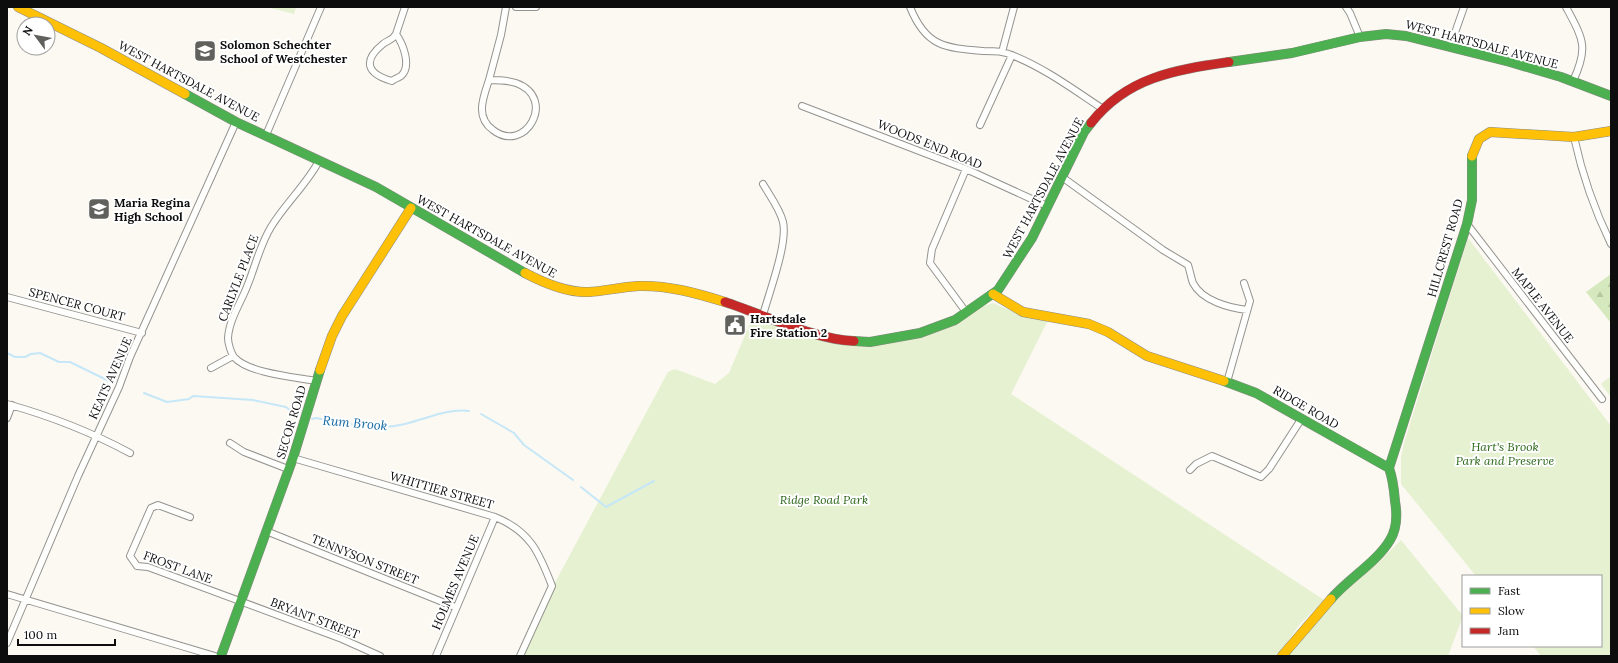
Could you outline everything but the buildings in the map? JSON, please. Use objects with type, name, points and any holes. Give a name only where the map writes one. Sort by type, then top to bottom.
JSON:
[{"type":"main road","name":"WEST HARTSDALE AVENUE","points":[[18,7],[101,48],[236,122],[376,187],[410,208],[465,237],[536,279],[567,290],[588,292],[638,286],[666,287],[693,292],[826,337],[844,341],[870,342],[920,333],[954,320],[993,294],[1002,285],[1017,263],[1084,132],[1103,108],[1113,99],[1137,84],[1158,76],[1190,68],[1292,53],[1360,37],[1386,34],[1406,36],[1450,47],[1573,81],[1611,96]]},
{"type":"main road","name":"HILLCREST ROAD","points":[[1389,468],[1467,224],[1472,200],[1472,155],[1479,139],[1490,132],[1574,137],[1611,131]]},
{"type":"main road","name":"SECOR ROAD","points":[[221,656],[293,458],[316,381],[332,336],[342,316],[410,208]]},
{"type":"main road","name":"RIDGE ROAD","points":[[993,294],[1023,312],[1089,324],[1108,332],[1147,356],[1256,393],[1389,468]]},
{"type":"main road","points":[[1282,656],[1334,594],[1378,554],[1390,540],[1395,526],[1396,508],[1393,478],[1389,468]]},
{"type":"street","points":[[266,135],[321,7]]},
{"type":"street","points":[[396,34],[405,54],[405,68],[401,76],[392,81],[376,75],[369,66],[371,58],[377,50],[384,43],[394,38],[405,7]]},
{"type":"street","points":[[489,80],[516,83],[527,88],[534,98],[536,105],[534,119],[525,132],[513,137],[502,136],[486,125],[482,119],[482,110],[489,80],[501,35],[506,7]]},
{"type":"street","points":[[516,7],[536,7]]},
{"type":"street","points":[[910,7],[922,32],[932,39],[956,49],[1002,52],[1012,55],[1038,67],[1103,108]]},
{"type":"street","points":[[1002,52],[1014,7]]},
{"type":"street","points":[[1346,7],[1360,37]]},
{"type":"street","points":[[1450,47],[1464,7]]},
{"type":"street","points":[[1566,7],[1582,40],[1584,48],[1581,65],[1573,81]]},
{"type":"street","points":[[980,125],[1012,55]]},
{"type":"street","name":"WOODS END ROAD","points":[[802,106],[966,169],[1047,206]]},
{"type":"street","name":"KEATS AVENUE","points":[[7,643],[25,598],[96,436],[236,122]]},
{"type":"street","points":[[1574,137],[1580,165],[1596,212],[1611,244]]},
{"type":"street","name":"CARLYLE PLACE","points":[[233,356],[228,339],[230,329],[248,285],[261,246],[284,208],[320,161]]},
{"type":"street","points":[[966,169],[932,249],[930,263],[966,312]]},
{"type":"street","points":[[1062,177],[1163,250],[1188,265],[1194,285],[1209,299],[1232,308],[1247,310]]},
{"type":"street","points":[[762,315],[779,260],[784,224],[781,215],[763,184]]},
{"type":"street","name":"MAPLE AVENUE","points":[[1467,224],[1602,399]]},
{"type":"street","points":[[1227,382],[1250,301],[1244,283]]},
{"type":"street","name":"SPENCER COURT","points":[[7,297],[142,332]]},
{"type":"street","points":[[211,368],[233,356],[247,366],[259,370],[316,381]]},
{"type":"street","points":[[7,418],[10,405],[29,410],[96,436],[130,453]]},
{"type":"street","points":[[1190,470],[1196,464],[1212,456],[1261,477],[1269,469],[1302,418]]},
{"type":"street","points":[[230,443],[244,452],[288,469]]},
{"type":"street","name":"WHITTIER STREET","points":[[293,458],[495,517],[510,523],[527,537],[545,567],[552,586],[520,656]]},
{"type":"street","name":"FROST LANE","points":[[190,517],[158,505],[151,508],[130,556],[137,566],[148,567],[240,602]]},
{"type":"street","name":"HOLMES AVENUE","points":[[436,656],[455,607],[495,517]]},
{"type":"street","name":"TENNYSON STREET","points":[[266,531],[455,607]]},
{"type":"street","points":[[7,594],[25,598],[215,656]]},
{"type":"street","name":"BRYANT STREET","points":[[240,602],[342,639],[380,656]]},
{"type":"green space","points":[[266,7],[296,7],[294,14]]},
{"type":"green space","name":"Hart's Brook Park and Preserve","points":[[1468,238],[1611,426],[1611,656],[1541,656],[1534,647],[1602,647],[1602,575],[1475,575],[1401,484],[1401,457],[1404,443]]},
{"type":"green space","points":[[1611,274],[1611,323],[1586,292]]},
{"type":"green space","name":"Ridge Road Park","points":[[993,303],[1017,313],[1048,320],[1011,394],[1324,600],[1300,624],[1277,656],[521,656],[550,592],[668,372],[675,369],[715,384],[729,373],[754,314],[872,344],[899,342],[929,334],[976,309]]},
{"type":"green space","points":[[1611,376],[1611,397],[1601,384]]},
{"type":"green space","points":[[1401,540],[1462,615],[1462,619],[1448,656],[1288,656],[1340,595],[1380,561]]},
{"type":"waterway","name":"Rum Brook","points":[[7,353],[15,357],[25,357],[31,354],[40,353],[59,362],[70,362],[113,383]]},
{"type":"waterway","name":"Rum Brook","points":[[144,393],[167,402],[189,399],[193,396],[253,400],[286,407],[296,415]]},
{"type":"waterway","name":"Rum Brook","points":[[312,419],[316,418],[360,426],[383,427],[405,424],[445,412],[461,410],[469,411]]},
{"type":"waterway","name":"Rum Brook","points":[[481,414],[514,433],[524,445],[573,480]]},
{"type":"waterway","name":"Rum Brook","points":[[581,487],[606,507],[654,481]]},
{"type":"traffic: fast","points":[[1229,62],[1292,53],[1360,37],[1386,34],[1406,36],[1510,62],[1561,77],[1611,96]]},
{"type":"traffic: fast","points":[[185,94],[236,122],[376,187],[525,273]]},
{"type":"traffic: fast","points":[[854,341],[870,342],[920,333],[955,320],[998,290],[1032,238],[1084,132],[1091,123]]},
{"type":"traffic: fast","points":[[1389,468],[1467,224],[1472,200],[1472,156]]},
{"type":"traffic: fast","points":[[221,656],[293,458],[320,370]]},
{"type":"traffic: fast","points":[[1224,381],[1256,393],[1389,468],[1393,484],[1396,511],[1396,521],[1392,536],[1378,556],[1331,599]]},
{"type":"traffic: slow","points":[[18,7],[101,48],[185,94]]},
{"type":"traffic: slow","points":[[1472,156],[1479,139],[1490,132],[1574,137],[1611,131]]},
{"type":"traffic: slow","points":[[320,370],[332,336],[342,316],[411,208]]},
{"type":"traffic: slow","points":[[525,273],[548,284],[572,291],[589,292],[625,287],[649,286],[671,288],[725,302]]},
{"type":"traffic: slow","points":[[993,294],[1023,312],[1089,324],[1108,332],[1147,356],[1224,381]]},
{"type":"traffic: slow","points":[[1282,656],[1331,599]]},
{"type":"traffic: jam","points":[[1091,123],[1120,95],[1153,78],[1190,68],[1229,62]]},
{"type":"traffic: jam","points":[[725,302],[789,326],[839,340],[854,341]]},
{"type":"place","name":"Solomon Schechter School of Westchester","points":[[205,51]]},
{"type":"place","name":"Maria Regina High School","points":[[99,209]]},
{"type":"place","name":"Hartsdale Fire Station 2","points":[[735,325]]}]
